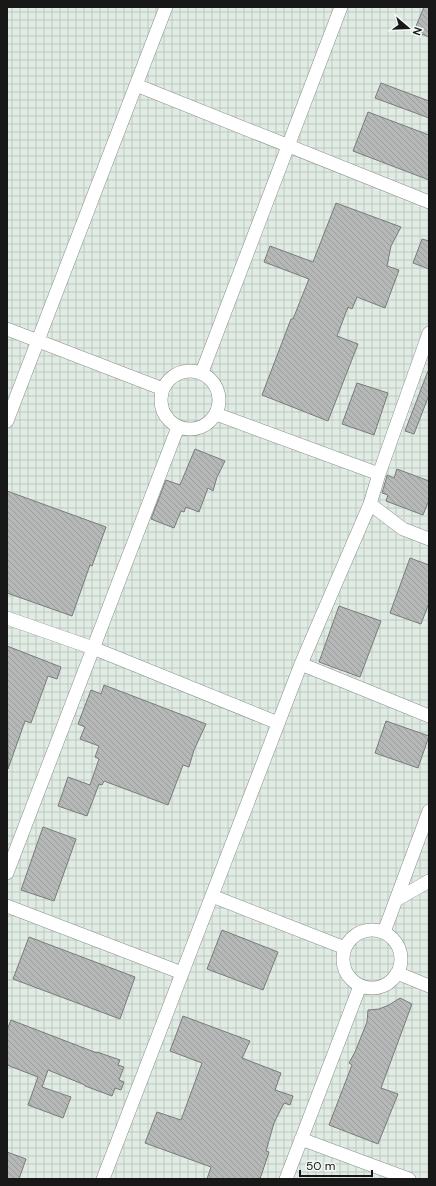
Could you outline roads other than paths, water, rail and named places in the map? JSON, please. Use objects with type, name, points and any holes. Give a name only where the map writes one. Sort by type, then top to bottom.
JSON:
[{"type":"street","points":[[7,420],[166,7]]},
{"type":"street","points":[[202,372],[341,7]]},
{"type":"street","points":[[136,86],[429,202]]},
{"type":"street","points":[[7,329],[163,389]]},
{"type":"street","points":[[103,1179],[301,664],[370,504],[379,474],[429,333]]},
{"type":"street","points":[[192,370],[202,372],[212,380],[218,390],[219,401],[216,414],[210,422],[200,427],[188,429],[178,427],[168,419],[162,409],[160,398],[163,389],[170,377],[181,371],[192,370]]},
{"type":"street","points":[[216,414],[379,474]]},
{"type":"street","points":[[7,873],[178,427]]},
{"type":"street","points":[[370,504],[403,529],[429,539]]},
{"type":"street","points":[[7,618],[93,648],[278,723]]},
{"type":"street","points":[[301,664],[429,716]]},
{"type":"street","points":[[384,932],[396,900],[424,841],[429,811]]},
{"type":"street","points":[[396,900],[429,881]]},
{"type":"street","points":[[212,896],[345,948]]},
{"type":"street","points":[[7,906],[182,973]]},
{"type":"street","points":[[374,929],[384,932],[394,939],[400,950],[401,961],[397,973],[391,981],[382,986],[370,989],[360,986],[350,979],[344,968],[342,957],[345,948],[352,937],[363,931],[374,929]]},
{"type":"street","points":[[397,973],[429,986]]},
{"type":"street","points":[[286,1179],[360,986]]},
{"type":"street","points":[[301,1139],[409,1179]]}]
